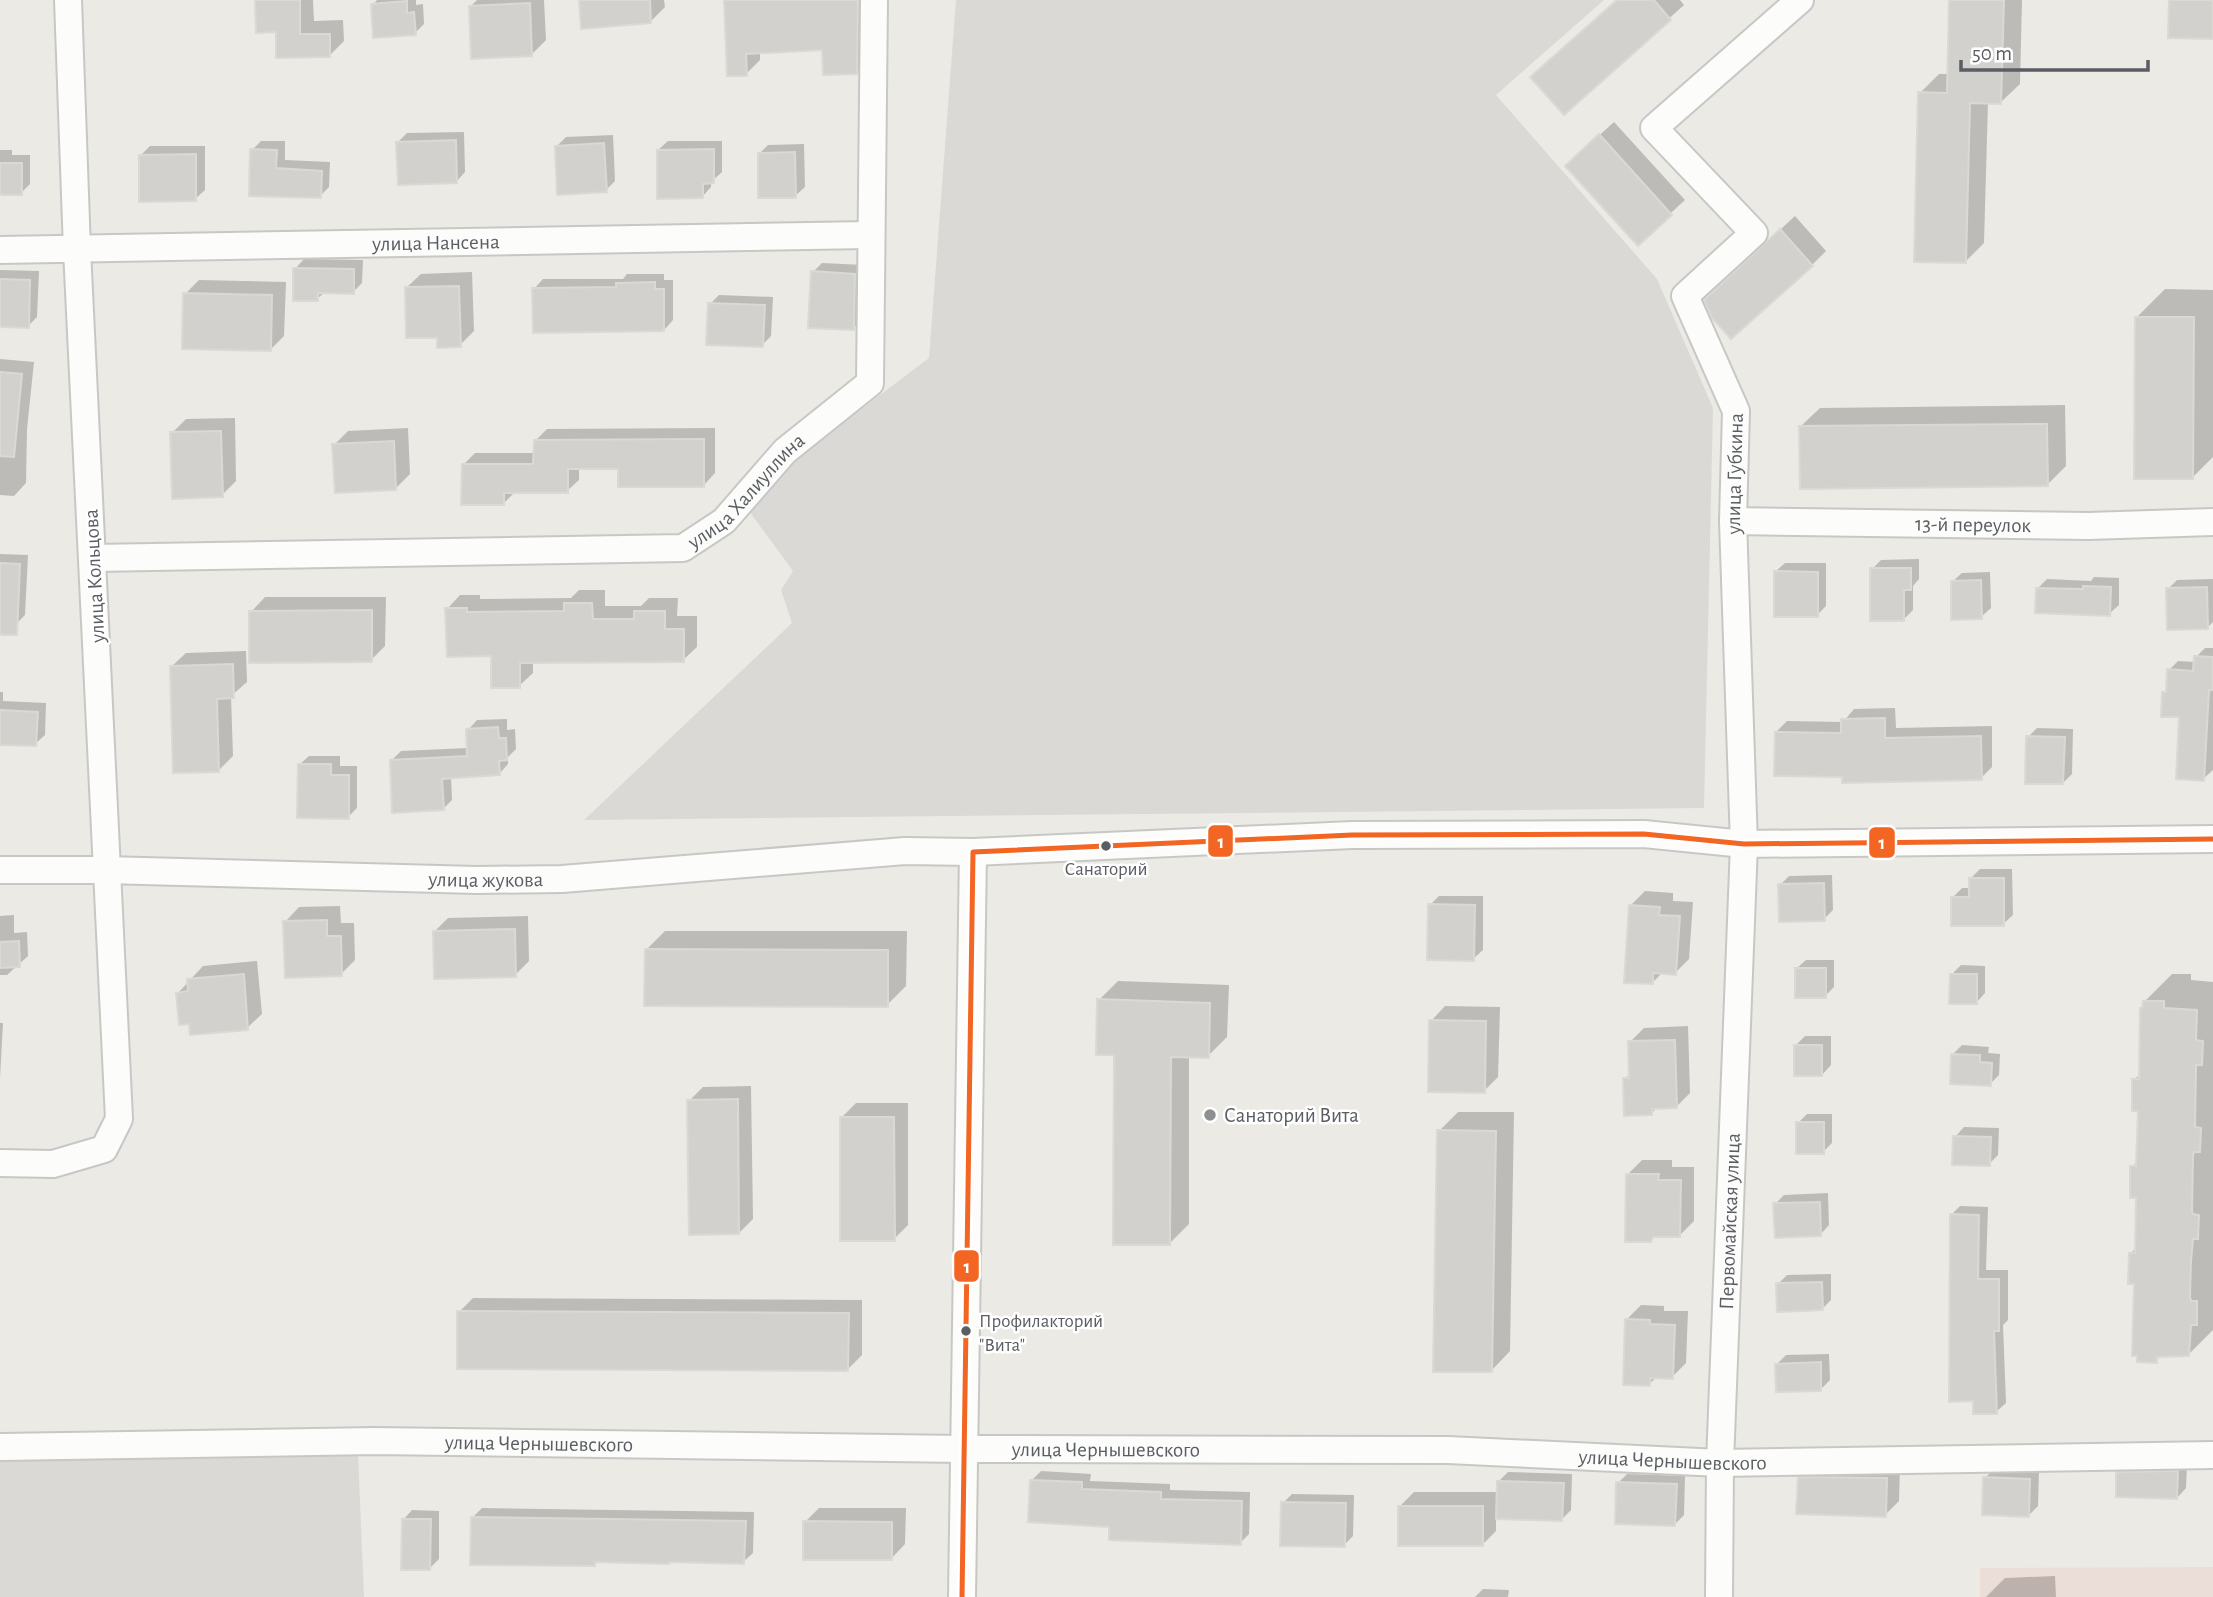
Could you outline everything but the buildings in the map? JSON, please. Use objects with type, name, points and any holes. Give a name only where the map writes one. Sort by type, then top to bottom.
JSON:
[{"type":"street","name":"улица Кольцова","points":[[0,1163],[53,1164],[104,1149],[119,1119],[105,870],[68,0]]},
{"type":"street","name":"улица Халиуллина","points":[[93,558],[683,548],[724,521],[785,452],[870,383],[874,0]]},
{"type":"street","name":"улица Губкина","points":[[1744,844],[1733,521],[1736,411],[1685,296],[1754,233],[1654,128],[1800,0]]},
{"type":"street","name":"улица Нансена","points":[[0,250],[870,235]]},
{"type":"street","name":"13-й переулок","points":[[1733,521],[2088,526],[2213,522]]},
{"type":"street","name":"улица жукова","points":[[0,870],[105,870],[476,880],[562,879],[905,851],[973,852],[1352,835],[1644,834],[1744,844],[2213,839]]},
{"type":"street","name":"Первомайская улица","points":[[1719,1597],[1720,1463],[1744,844]]},
{"type":"street","points":[[962,1597],[973,852]]},
{"type":"street","name":"улица Чернышевского","points":[[0,1447],[375,1441],[963,1449],[1448,1450],[1720,1463],[2213,1455]]},
{"type":"shaded area","points":[[956,0],[1604,0],[1496,95],[1657,279],[1713,408],[1704,808],[584,820],[792,623],[781,590],[793,571],[741,500],[929,358]]},
{"type":"shaded area","points":[[0,1440],[358,1454],[364,1597],[0,1597]]},
{"type":"shaded area","points":[[2213,1567],[2213,1597],[1980,1597],[1980,1568]]},
{"type":"transit line","name":"1","points":[[962,1597],[973,852],[1352,835],[1644,834],[1744,844],[2213,839]]},
{"type":"place","name":"Санаторий","points":[[1106,846]]},
{"type":"place","name":"Санаторий Вита","points":[[1210,1115]]},
{"type":"place","name":"Профилакторий \"Вита\"","points":[[966,1331]]}]
